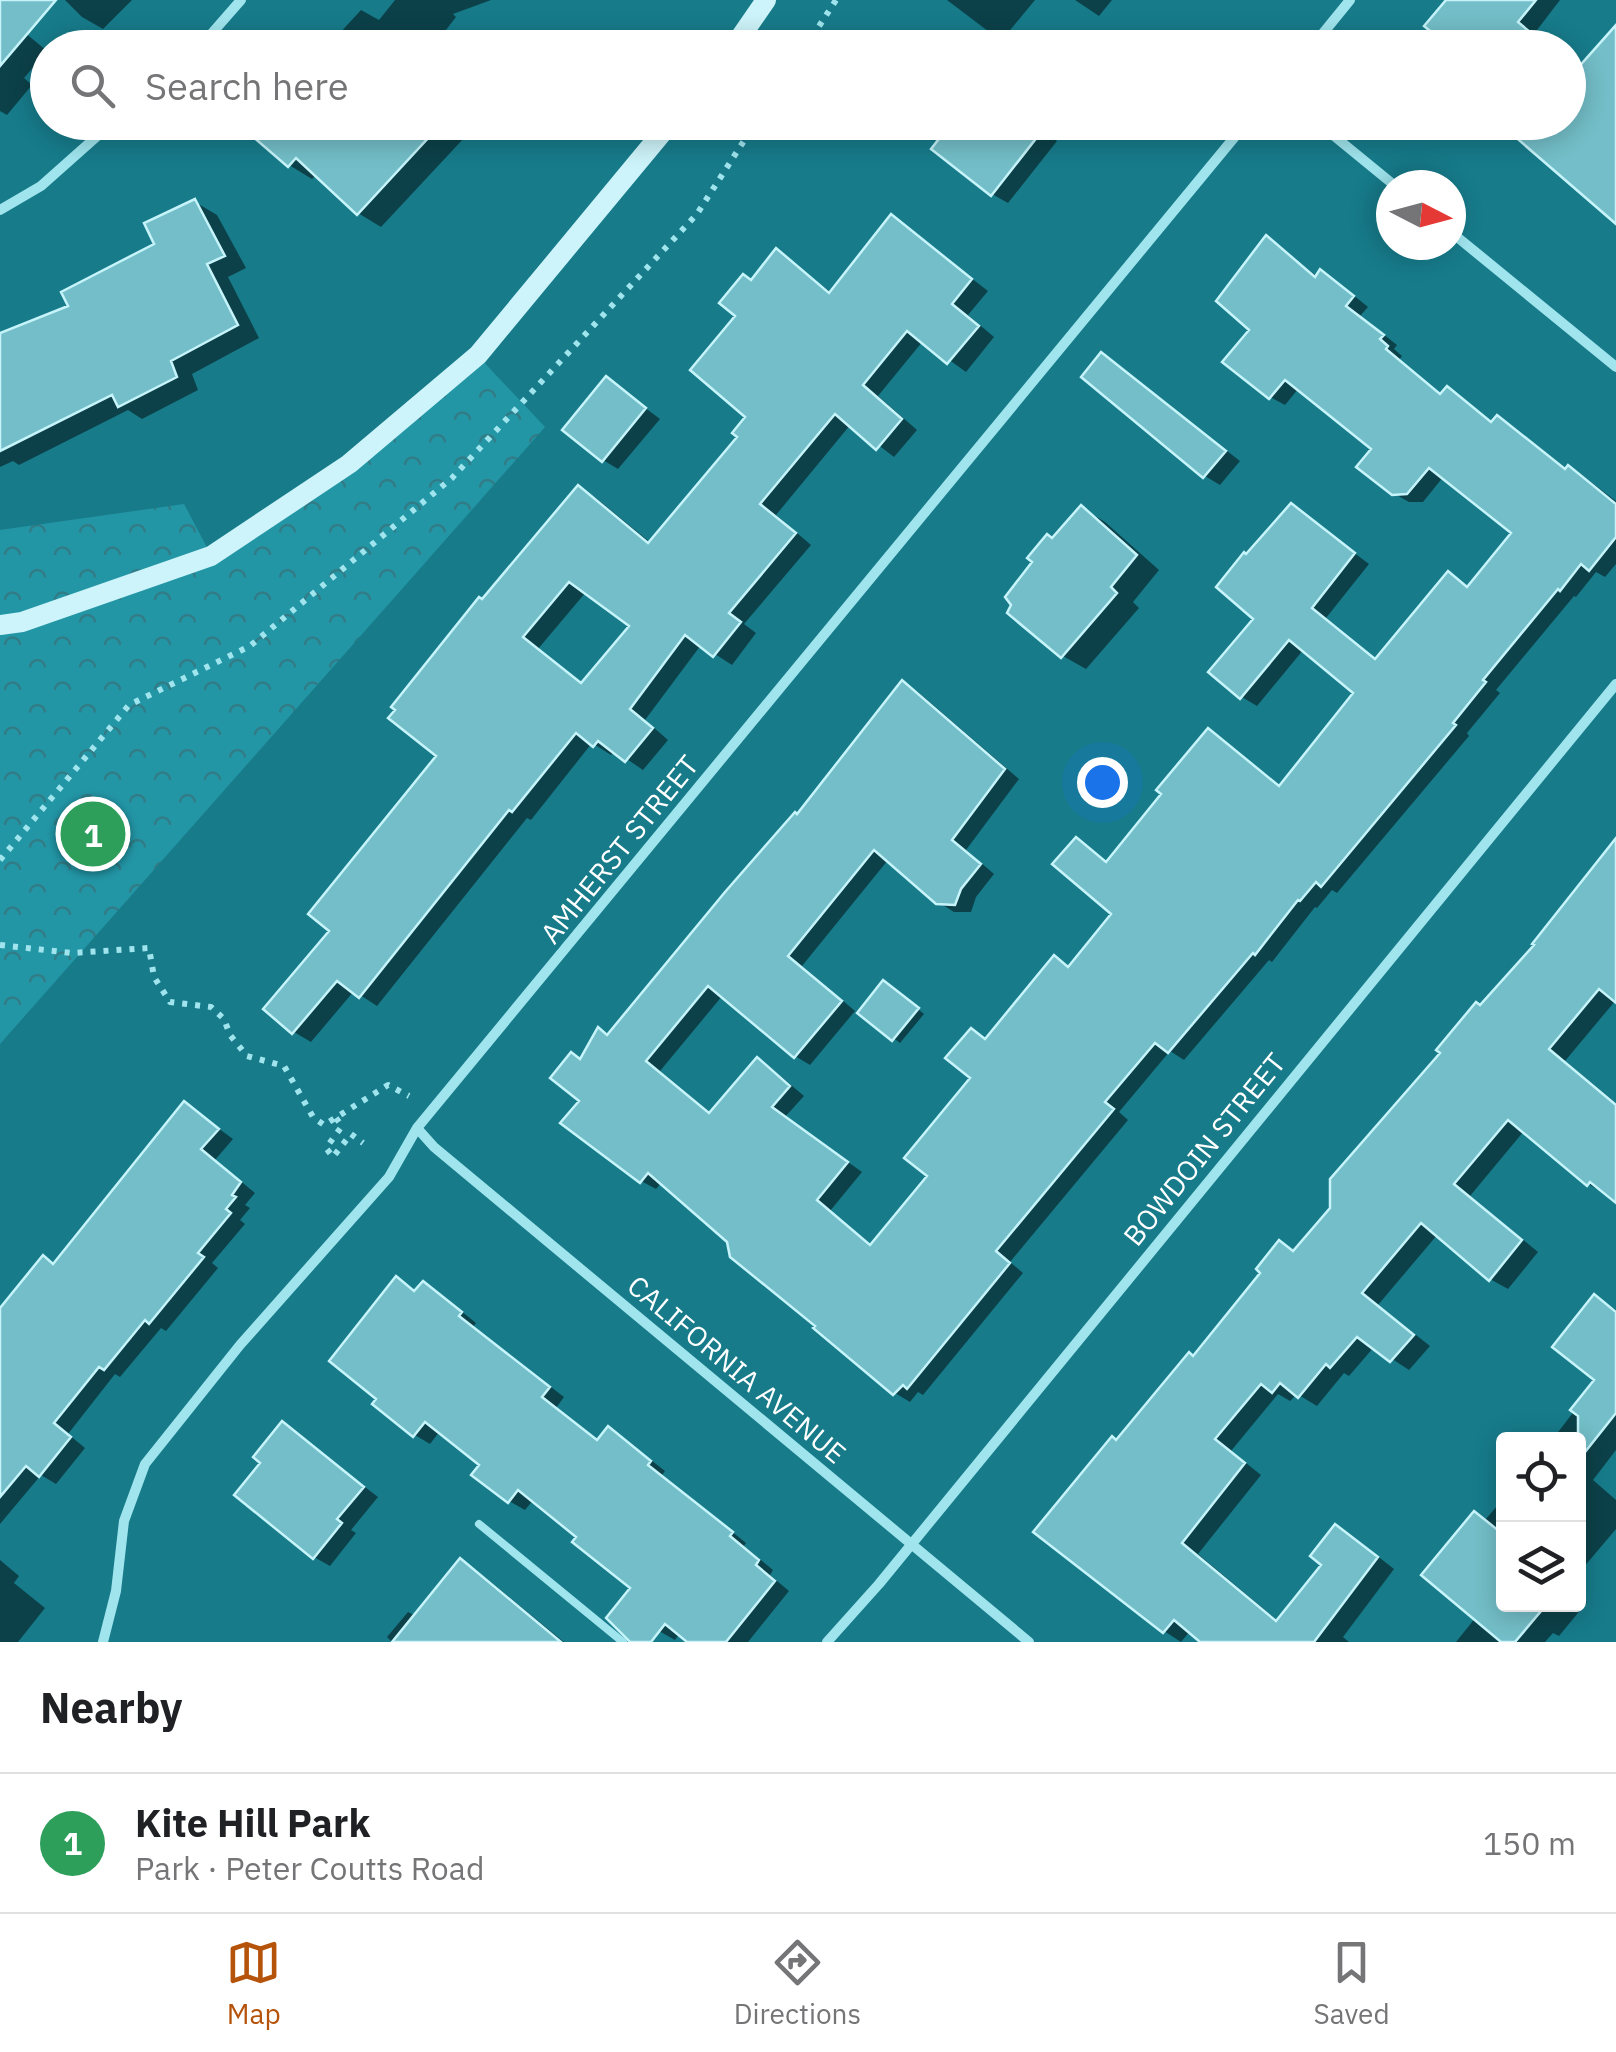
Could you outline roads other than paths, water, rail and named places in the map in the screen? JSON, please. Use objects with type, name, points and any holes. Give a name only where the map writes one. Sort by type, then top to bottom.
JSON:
[{"type":"street","points":[[214,30],[241,0]]},
{"type":"street","points":[[745,30],[766,0]]},
{"type":"street","points":[[1326,30],[1350,0]]},
{"type":"street","points":[[0,210],[41,186],[93,140]]},
{"type":"street","points":[[0,625],[22,622],[211,556],[350,464],[478,356],[656,140]]},
{"type":"street","name":"AMHERST STREET","points":[[103,1642],[116,1591],[124,1521],[146,1464],[240,1345],[390,1176],[417,1128],[1232,140]]},
{"type":"street","points":[[1340,140],[1376,170]]},
{"type":"street","points":[[1466,244],[1616,367]]},
{"type":"street","name":"BOWDOIN STREET","points":[[827,1642],[1616,684]]},
{"type":"street","name":"CALIFORNIA AVENUE","points":[[417,1128],[434,1147],[1029,1642]]},
{"type":"lane","points":[[479,1524],[624,1642]]},
{"type":"place","name":"Kite Hill Park","points":[[93,834]]}]
